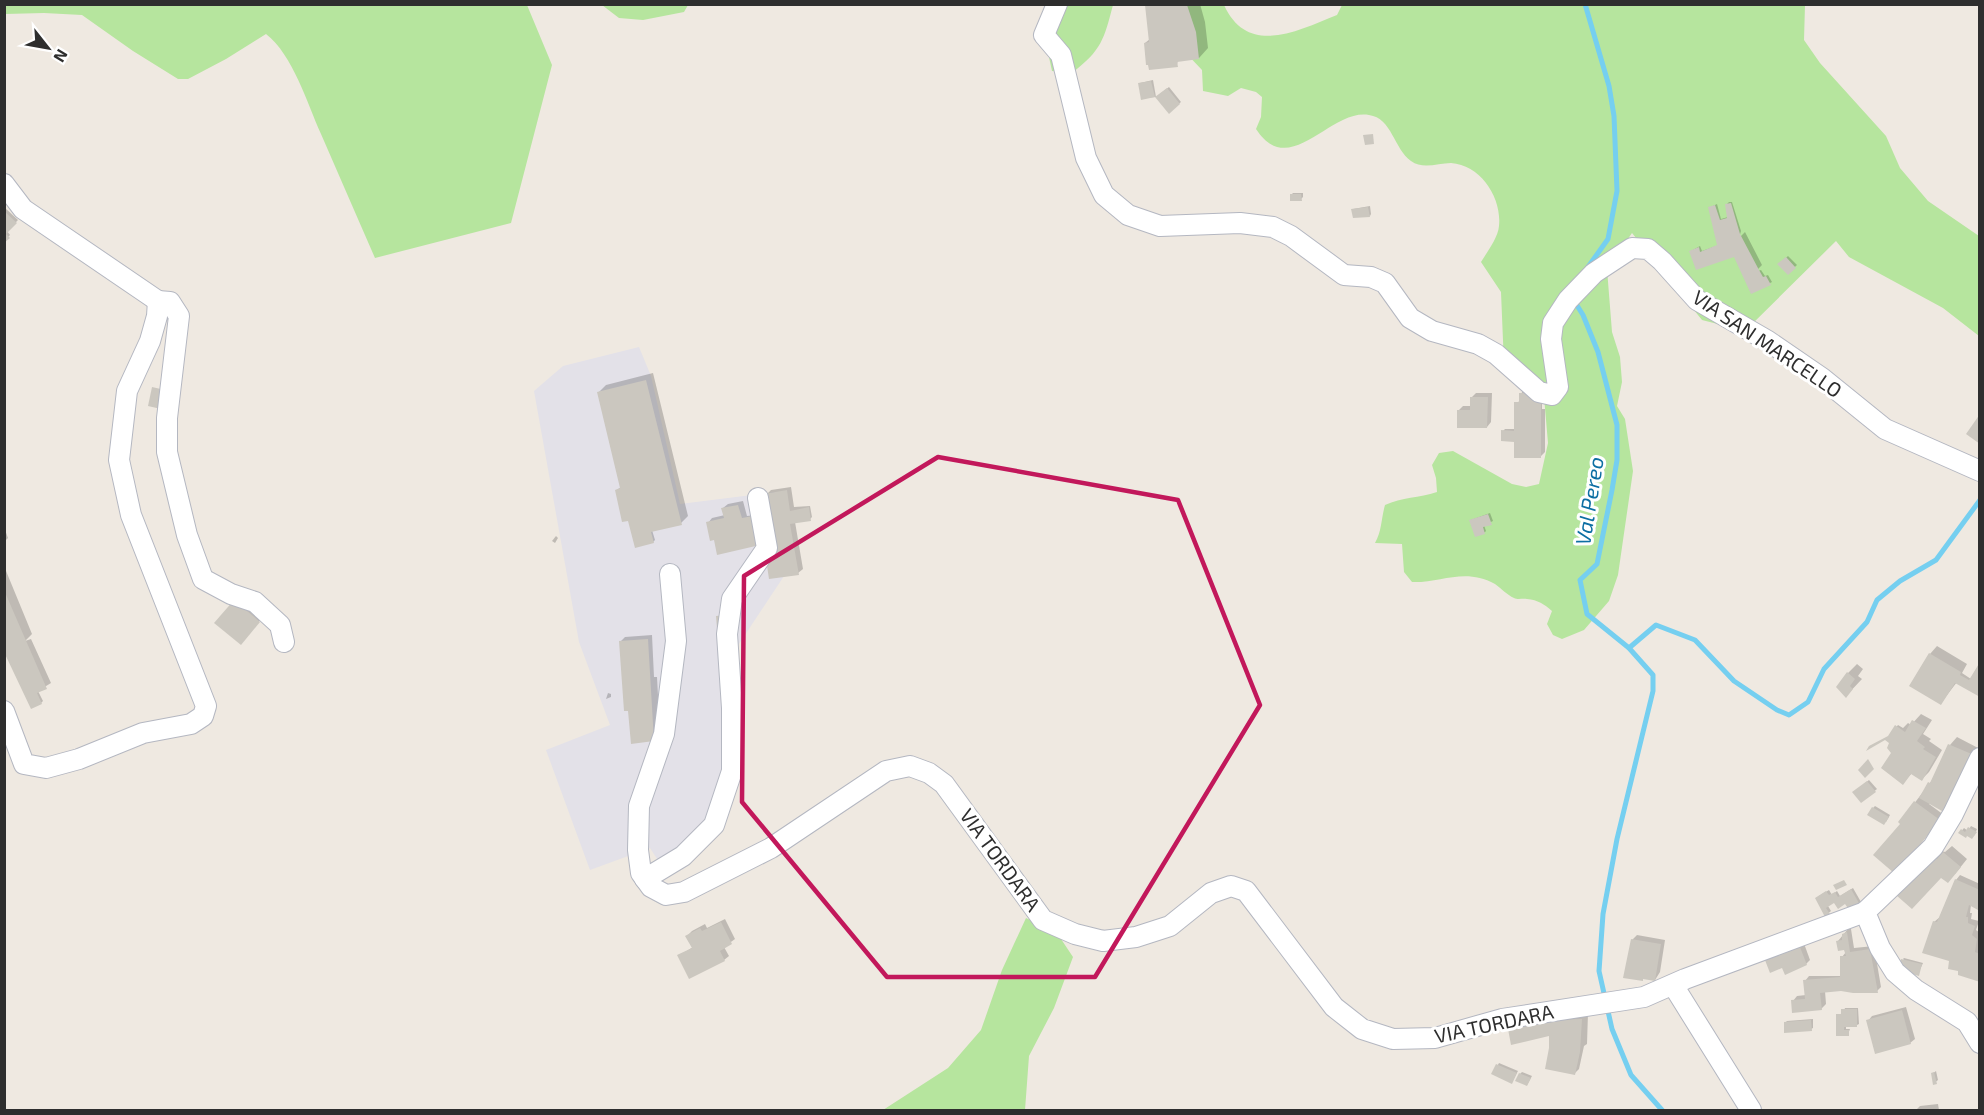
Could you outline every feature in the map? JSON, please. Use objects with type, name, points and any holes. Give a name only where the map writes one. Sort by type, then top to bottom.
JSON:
[{"type":"street","name":"VIA SAN MARCELLO","points":[[1056,4],[1044,35],[1061,55],[1086,158],[1104,195],[1128,215],[1160,226],[1240,223],[1273,227],[1291,236],[1344,275],[1371,277],[1385,283],[1410,318],[1432,331],[1478,344],[1496,354],[1539,392],[1552,395],[1558,387],[1551,339],[1553,323],[1568,300],[1594,273],[1632,248],[1648,249],[1697,300],[1768,341],[1822,378],[1886,429],[1980,471]]},
{"type":"street","points":[[4,184],[23,209],[158,301],[170,302],[179,316],[167,418],[167,452],[187,535],[203,579],[231,594],[255,602],[280,625],[284,642]]},
{"type":"street","points":[[4,711],[24,764],[46,768],[79,759],[143,733],[191,724],[203,716],[206,706],[131,515],[118,459],[127,391],[150,341],[157,316],[158,301]]},
{"type":"street","points":[[670,574],[676,641],[664,734],[639,806],[638,850],[641,873],[645,879],[683,856],[714,825],[732,771],[732,708],[728,634],[732,599],[767,548],[758,498]]},
{"type":"street","points":[[1980,758],[1953,814],[1933,847],[1865,912],[1880,948],[1896,972],[1916,990],[1967,1022],[1980,1043]]},
{"type":"street","name":"VIA TORDARA","points":[[645,879],[651,887],[666,895],[684,892],[771,848],[886,771],[910,766],[929,773],[944,784],[1043,920],[1075,934],[1103,941],[1136,937],[1170,926],[1211,893],[1231,886],[1246,891],[1334,1006],[1362,1029],[1393,1039],[1435,1038],[1502,1019],[1644,997],[1865,912]]},
{"type":"street","points":[[1673,985],[1750,1110]]},
{"type":"highlighted area","points":[[938,457],[1178,500],[1260,705],[1095,977],[887,977],[742,802],[744,576]]},
{"type":"shaded area","points":[[639,347],[651,376],[680,504],[776,492],[786,573],[721,671],[728,759],[715,827],[659,862],[650,848],[590,870],[546,750],[610,725],[579,642],[534,391],[563,366]]},
{"type":"green space","points":[[4,5],[527,5],[552,65],[511,223],[375,258],[292,67],[276,43],[266,34],[188,79],[178,79],[82,15],[5,14]]},
{"type":"green space","points":[[602,5],[688,5],[684,12],[643,20],[619,18]]},
{"type":"green space","points":[[1050,5],[1113,5],[1107,27],[1096,50],[1072,73],[1052,71],[1041,20]]},
{"type":"green space","points":[[1167,5],[1224,5],[1234,21],[1246,31],[1274,36],[1306,28],[1337,15],[1342,5],[1805,5],[1804,40],[1820,63],[1886,136],[1900,168],[1928,201],[1979,236],[1979,336],[1943,308],[1849,257],[1836,241],[1745,331],[1702,320],[1632,233],[1607,269],[1612,332],[1620,357],[1622,382],[1617,406],[1625,419],[1633,471],[1618,575],[1609,601],[1584,630],[1562,639],[1553,635],[1547,624],[1552,611],[1546,606],[1534,600],[1514,598],[1484,579],[1463,576],[1412,582],[1404,572],[1402,544],[1375,543],[1385,505],[1437,492],[1432,465],[1439,453],[1453,451],[1512,484],[1526,487],[1539,484],[1548,443],[1543,385],[1504,365],[1501,292],[1481,262],[1497,235],[1499,226],[1499,215],[1493,194],[1480,176],[1462,165],[1451,163],[1426,166],[1411,161],[1405,156],[1383,122],[1369,115],[1354,116],[1296,146],[1283,148],[1269,143],[1256,129],[1261,117],[1262,97],[1256,92],[1241,88],[1228,96],[1203,91],[1202,70],[1184,51]]},
{"type":"green space","points":[[1026,918],[1057,933],[1073,957],[1054,1008],[1029,1056],[1025,1110],[883,1110],[948,1068],[981,1030],[1002,970]]},
{"type":"building","points":[[1145,5],[1187,5],[1196,32],[1199,59],[1177,62],[1178,67],[1149,70],[1146,65],[1144,43],[1149,42]]},
{"type":"building","points":[[1151,81],[1155,97],[1141,100],[1138,83]]},
{"type":"building","points":[[1167,88],[1180,104],[1169,114],[1155,97]]},
{"type":"building","points":[[1373,134],[1374,144],[1365,145],[1363,135]]},
{"type":"building","points":[[1290,194],[1301,194],[1302,201],[1290,201]]},
{"type":"building","points":[[1731,203],[1740,234],[1763,277],[1766,276],[1771,285],[1751,294],[1734,257],[1696,270],[1689,251],[1699,247],[1700,252],[1717,245],[1708,207],[1715,205],[1720,220],[1727,218],[1725,204]]},
{"type":"building","points":[[1368,207],[1370,217],[1353,218],[1351,209]]},
{"type":"building","points":[[4,211],[17,223],[6,234],[10,238],[4,243]]},
{"type":"building","points":[[1786,257],[1796,268],[1788,275],[1777,264]]},
{"type":"building","points":[[646,380],[682,525],[651,532],[654,543],[635,548],[628,521],[622,522],[615,490],[620,488],[597,392]]},
{"type":"building","points":[[152,387],[165,390],[161,409],[148,406]]},
{"type":"building","points":[[1519,393],[1527,393],[1541,403],[1541,458],[1514,458],[1514,442],[1501,441],[1501,430],[1514,431],[1514,402],[1519,402]]},
{"type":"building","points":[[1470,397],[1488,397],[1487,428],[1457,428],[1457,410],[1470,410]]},
{"type":"building","points":[[1980,414],[1980,444],[1966,434]]},
{"type":"building","points":[[787,490],[790,511],[809,507],[811,521],[790,524],[799,575],[769,579],[766,559],[777,557],[764,494]]},
{"type":"building","points":[[738,505],[742,518],[753,516],[760,545],[717,555],[714,540],[710,541],[706,522],[724,518],[721,508]]},
{"type":"building","points":[[1488,514],[1492,525],[1483,527],[1485,534],[1475,537],[1469,520]]},
{"type":"building","points":[[4,590],[47,689],[37,693],[42,704],[31,709],[4,652]]},
{"type":"building","points":[[234,600],[260,622],[241,645],[214,623]]},
{"type":"building","points":[[726,615],[727,627],[717,628],[716,616]]},
{"type":"building","points":[[648,639],[654,741],[631,744],[628,711],[624,711],[619,641]]},
{"type":"building","points":[[1929,653],[1961,672],[1960,675],[1969,680],[1980,662],[1980,697],[1955,683],[1941,705],[1909,686]]},
{"type":"building","points":[[1847,672],[1855,679],[1850,686],[1853,689],[1846,698],[1836,687]]},
{"type":"building","points":[[1912,720],[1926,728],[1917,741],[1925,747],[1923,749],[1936,757],[1922,781],[1911,774],[1903,785],[1881,768],[1891,753],[1887,748],[1889,743],[1885,740],[1866,751],[1869,746],[1888,736],[1895,725],[1905,732]]},
{"type":"building","points":[[1948,744],[1974,755],[1949,815],[1919,798],[1928,782],[1930,783]]},
{"type":"building","points":[[1868,759],[1874,769],[1865,778],[1858,770]]},
{"type":"building","points":[[1867,781],[1876,792],[1861,803],[1852,792]]},
{"type":"building","points":[[1914,801],[1940,820],[1906,862],[1894,873],[1873,855],[1900,824],[1898,822]]},
{"type":"building","points":[[1872,807],[1889,817],[1884,825],[1867,815]]},
{"type":"building","points":[[1968,827],[1977,832],[1972,839],[1958,833],[1961,829],[1965,832]]},
{"type":"building","points":[[1943,852],[1961,867],[1948,883],[1941,878],[1912,909],[1896,895],[1917,873],[1919,875],[1934,857],[1937,859]]},
{"type":"building","points":[[1955,879],[1980,890],[1978,910],[1969,905],[1966,917],[1968,917],[1968,923],[1975,926],[1972,935],[1977,939],[1975,952],[1980,954],[1980,982],[1958,975],[1958,971],[1948,969],[1949,961],[1922,953],[1933,921],[1937,922]]},
{"type":"building","points":[[1844,880],[1847,885],[1836,890],[1833,885]]},
{"type":"building","points":[[1851,889],[1860,905],[1850,911],[1845,904],[1838,909],[1834,903],[1826,908],[1830,914],[1825,917],[1815,898],[1826,891],[1829,895],[1835,892],[1838,897]]},
{"type":"building","points":[[721,922],[732,944],[720,951],[725,961],[689,979],[677,955],[692,948],[685,936],[700,928],[702,931]]},
{"type":"building","points":[[1847,932],[1850,952],[1870,949],[1878,993],[1841,991],[1820,993],[1822,1010],[1792,1013],[1791,1000],[1805,999],[1803,980],[1840,977],[1840,956],[1846,956],[1844,950],[1838,951],[1836,941],[1842,940],[1842,934]]},
{"type":"building","points":[[1631,939],[1661,944],[1655,981],[1623,978]]},
{"type":"building","points":[[1798,942],[1807,965],[1785,975],[1782,968],[1770,973],[1763,955]]},
{"type":"building","points":[[1901,959],[1922,964],[1919,976],[1898,970]]},
{"type":"building","points":[[1841,1009],[1857,1009],[1857,1027],[1844,1027],[1844,1030],[1849,1030],[1849,1036],[1836,1036],[1836,1014],[1841,1014]]},
{"type":"building","points":[[1902,1010],[1911,1044],[1875,1054],[1866,1020]]},
{"type":"building","points":[[1582,1019],[1580,1052],[1575,1075],[1545,1069],[1549,1036],[1511,1045],[1508,1029],[1546,1020]]},
{"type":"building","points":[[1811,1020],[1812,1031],[1784,1033],[1784,1022]]},
{"type":"building","points":[[1496,1064],[1517,1073],[1512,1084],[1491,1074]]},
{"type":"building","points":[[1934,1072],[1937,1084],[1933,1085],[1931,1073]]},
{"type":"building","points":[[1519,1073],[1531,1078],[1527,1086],[1515,1081]]},
{"type":"waterway","name":"Val Pereo","points":[[1585,4],[1609,86],[1614,116],[1617,191],[1608,239],[1588,267]]},
{"type":"waterway","name":"Val Pereo","points":[[1573,299],[1583,315],[1598,352],[1617,425],[1617,460],[1597,564],[1580,580],[1587,614],[1629,648],[1653,675],[1653,691],[1617,839],[1603,914],[1599,971],[1612,1029],[1631,1075],[1662,1110]]},
{"type":"waterway","points":[[1629,648],[1656,625],[1695,640],[1734,681],[1777,710],[1789,715],[1808,702],[1824,669],[1867,622],[1877,600],[1900,581],[1936,560],[1980,500]]}]
